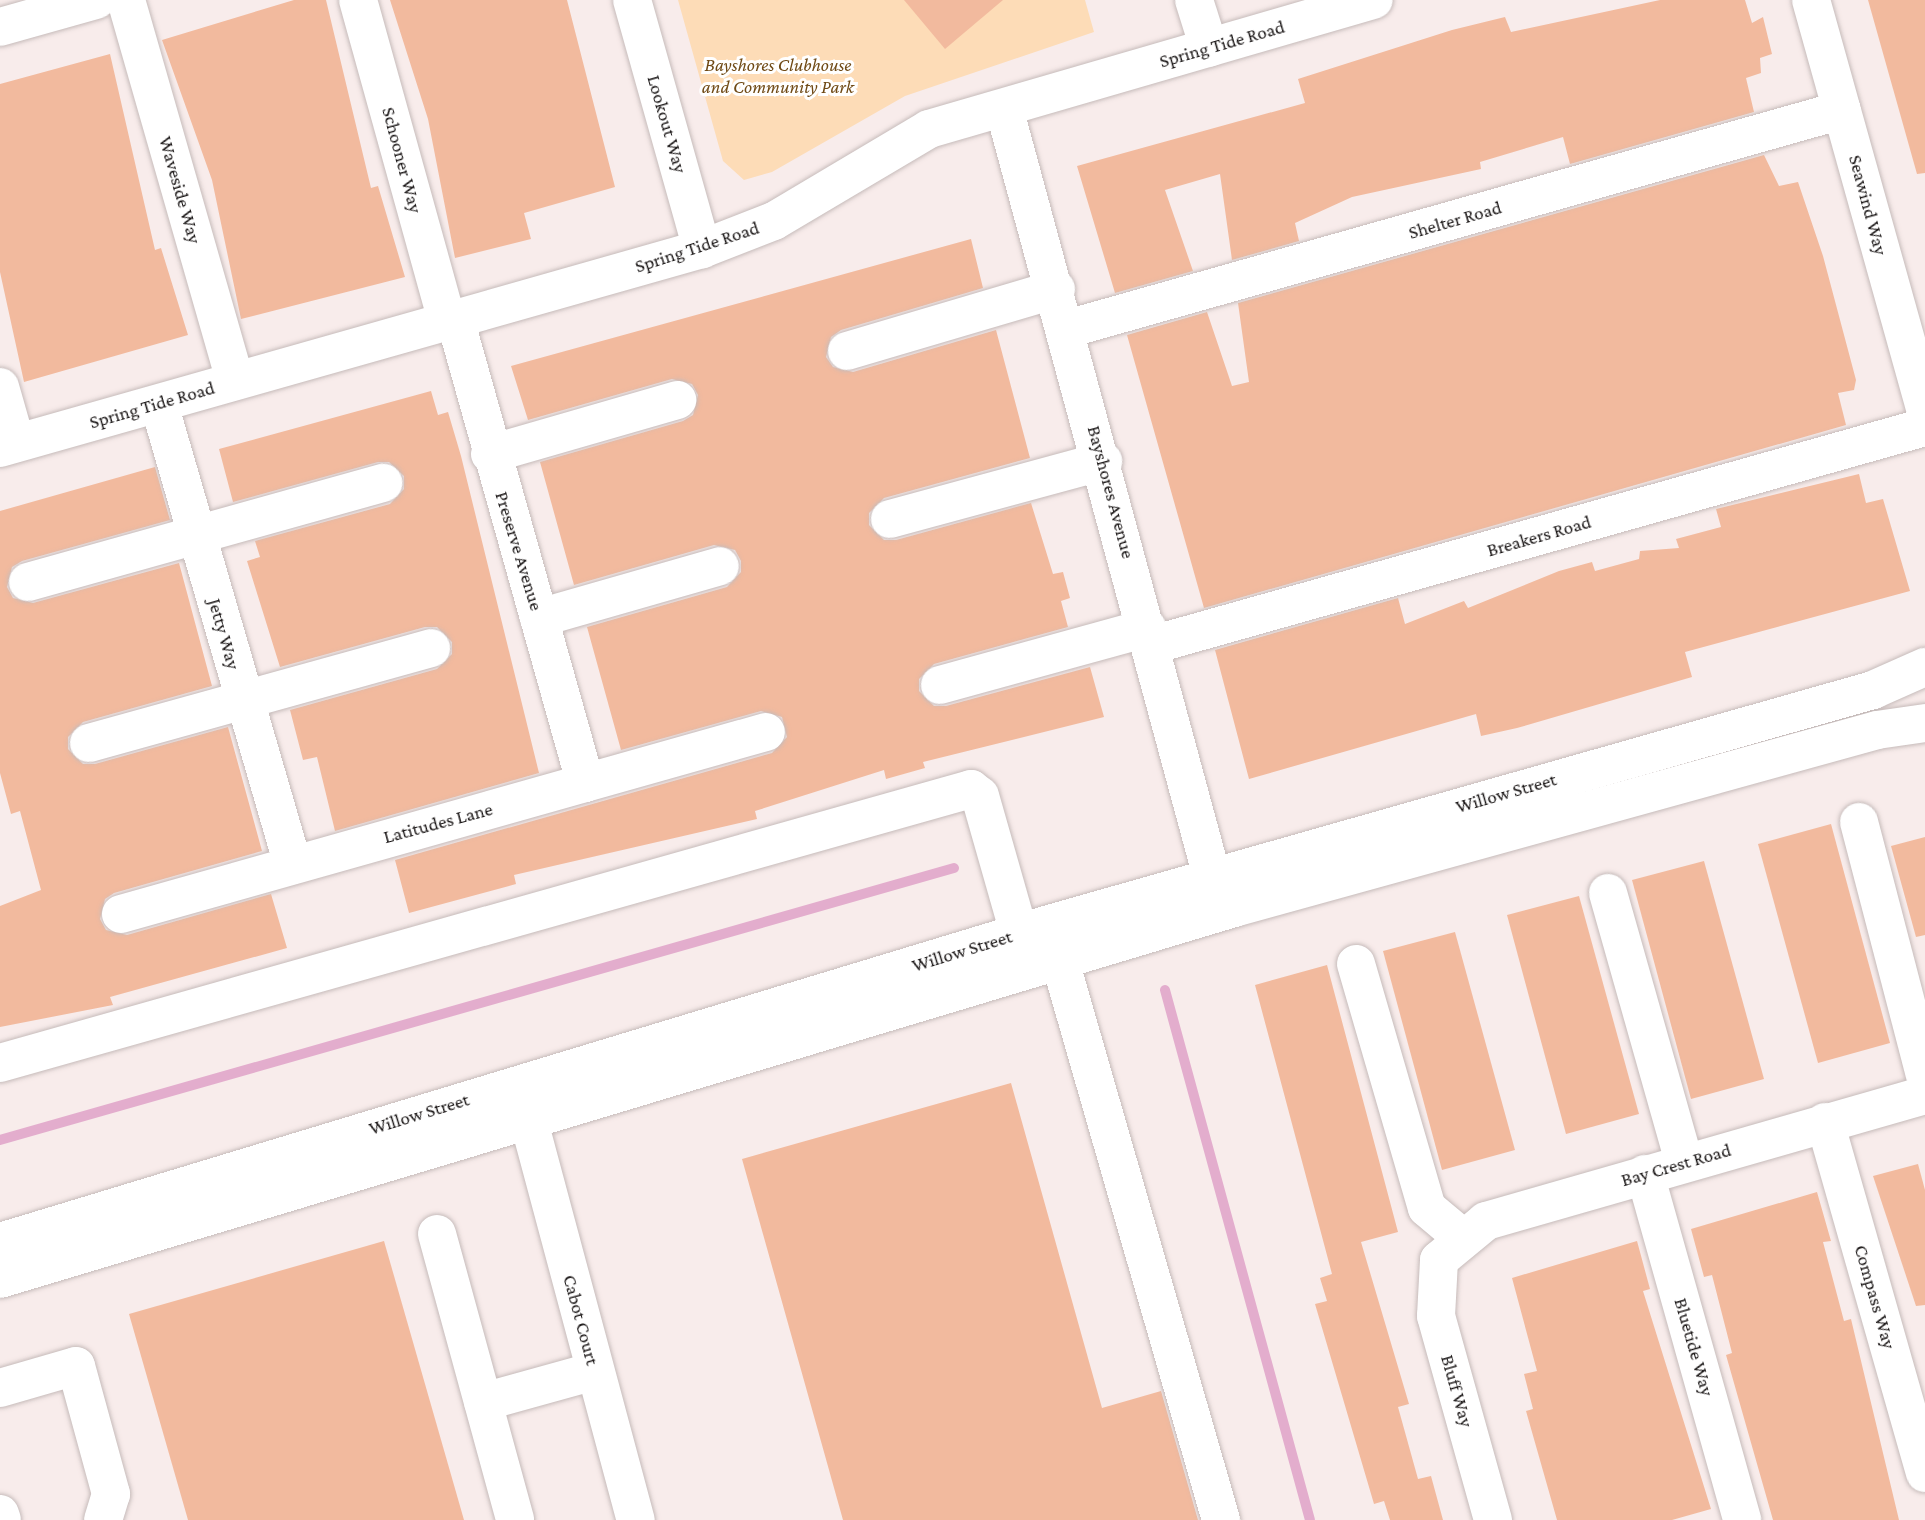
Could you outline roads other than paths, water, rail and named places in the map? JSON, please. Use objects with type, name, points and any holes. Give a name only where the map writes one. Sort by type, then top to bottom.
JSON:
[{"type":"street","points":[[0,27],[95,0]]},
{"type":"street","name":"Waveside Way","points":[[126,0],[235,381]]},
{"type":"street","name":"Schooner Way","points":[[358,0],[451,320]]},
{"type":"street","name":"Lookout Way","points":[[632,0],[702,249]]},
{"type":"street","points":[[1194,0],[1209,48]]},
{"type":"street","name":"Spring Tide Road","points":[[8,445],[702,249],[774,221],[929,130],[1374,0]]},
{"type":"street","name":"Seawind Way","points":[[1811,0],[1925,409]]},
{"type":"street","name":"Bayshores Avenue","points":[[1004,108],[1150,636],[1212,877]]},
{"type":"street","name":"Shelter Road","points":[[1067,330],[1842,110]]},
{"type":"street","points":[[847,351],[1056,289]]},
{"type":"street","name":"Preserve Avenue","points":[[451,320],[539,618],[584,783]]},
{"type":"street","points":[[0,387],[8,445]]},
{"type":"street","points":[[490,454],[677,400]]},
{"type":"street","name":"Jetty Way","points":[[159,404],[292,863]]},
{"type":"street","name":"Breakers Road","points":[[940,685],[1150,636],[1925,427]]},
{"type":"street","points":[[890,519],[1102,461]]},
{"type":"street","points":[[28,582],[383,483]]},
{"type":"street","points":[[539,618],[720,566]]},
{"type":"street","points":[[89,743],[431,648]]},
{"type":"street","name":"Willow Street","points":[[0,1242],[1019,933],[1872,690],[1925,667]]},
{"type":"street","name":"Willow Street","points":[[0,1279],[528,1118],[1060,961],[1864,733],[1925,723]]},
{"type":"street","name":"Latitudes Lane","points":[[121,914],[292,863],[766,732]]},
{"type":"street","points":[[0,1063],[971,789],[980,796],[1019,933]]},
{"type":"street","points":[[1859,822],[1925,1075]]},
{"type":"street","points":[[1608,893],[1684,1163]]},
{"type":"street","points":[[1060,961],[1221,1520]]},
{"type":"street","points":[[1356,964],[1427,1208],[1451,1250]]},
{"type":"street","name":"Bay Crest Road","points":[[1451,1250],[1486,1222],[1925,1095]]},
{"type":"street","name":"Cabot Court","points":[[528,1118],[636,1520]]},
{"type":"street","name":"Compass Way","points":[[1825,1122],[1925,1473]]},
{"type":"street","name":"Bluetide Way","points":[[1645,1174],[1742,1520]]},
{"type":"street","points":[[437,1234],[515,1520]]},
{"type":"street","name":"Bluff Way","points":[[1451,1250],[1436,1316],[1493,1520]]},
{"type":"street","points":[[0,1388],[76,1366],[111,1494],[103,1520]]},
{"type":"street","points":[[483,1402],[595,1371]]},
{"type":"street","points":[[0,1514],[2,1520]]},
{"type":"waterway","points":[[0,1140],[954,868]]},
{"type":"waterway","points":[[1165,990],[1310,1520]]},
{"type":"park label","name":"Bayshores Clubhouse and Community Park","points":[[778,76]]}]
